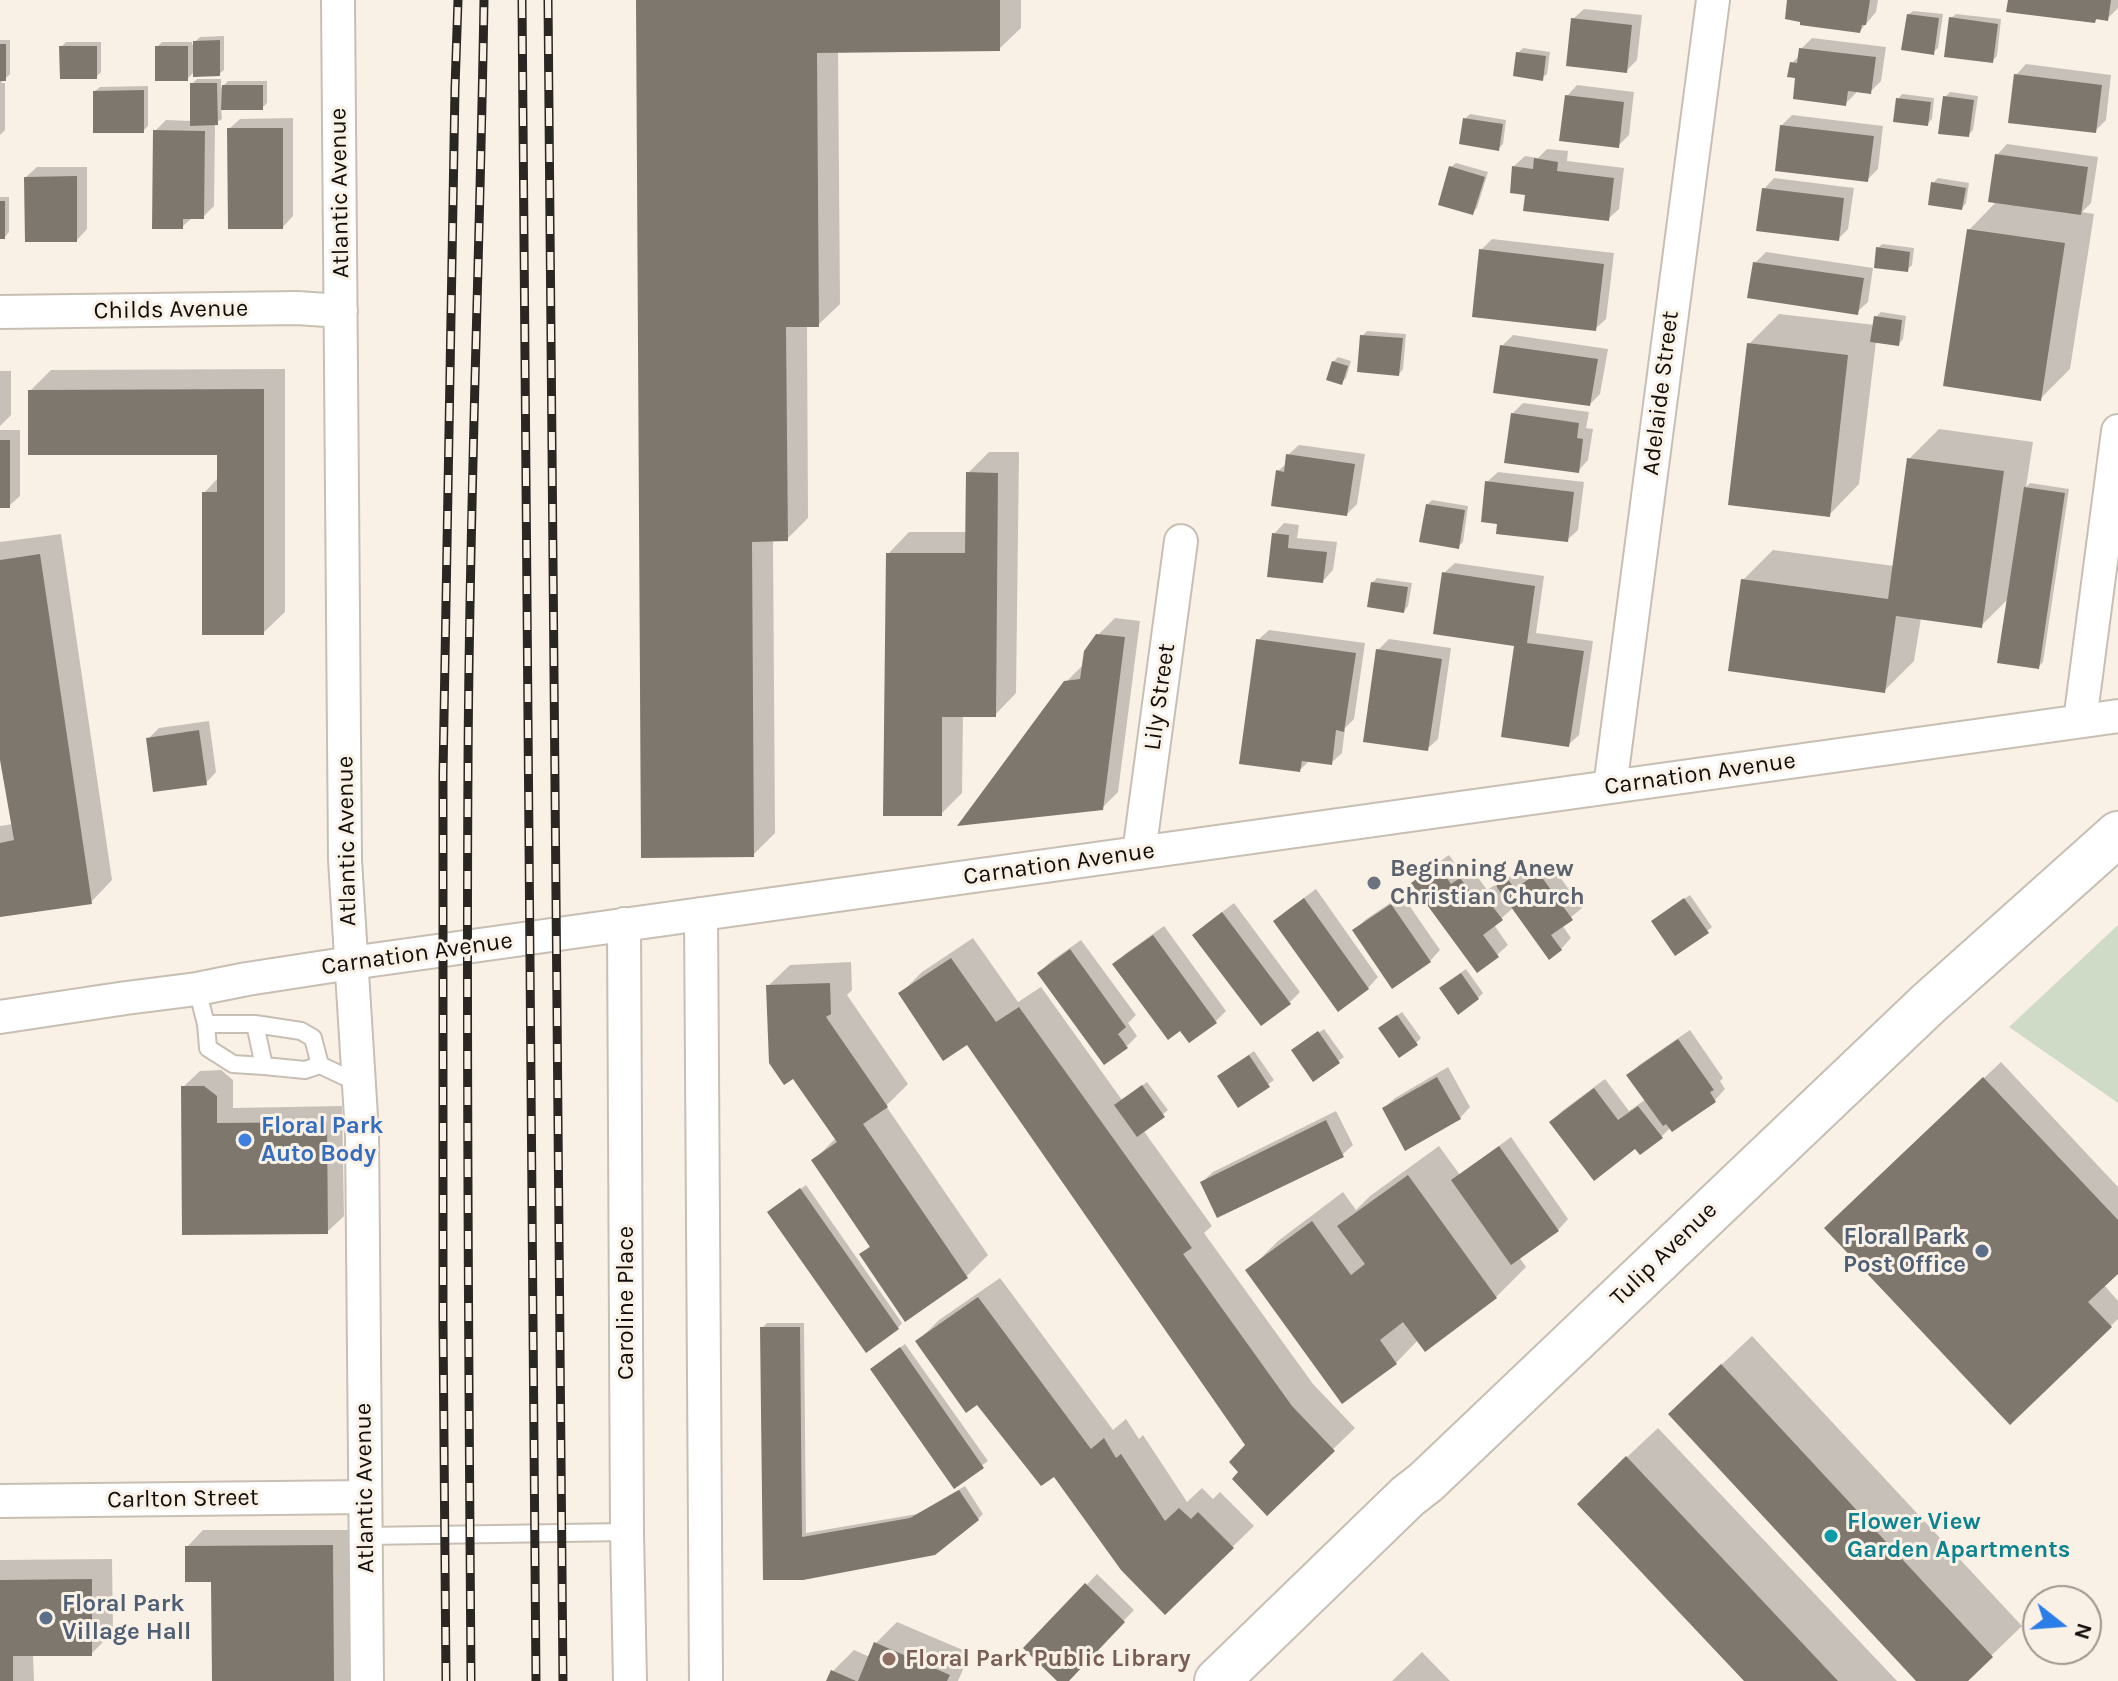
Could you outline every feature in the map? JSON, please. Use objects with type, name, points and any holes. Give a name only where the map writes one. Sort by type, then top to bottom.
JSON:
[{"type":"main road","name":"Tulip Avenue","points":[[1217,1681],[1929,1003],[2118,834]]},
{"type":"street","name":"Atlantic Avenue","points":[[338,0],[345,860],[362,1133],[367,1681]]},
{"type":"street","name":"Adelaide Street","points":[[1610,787],[1713,0]]},
{"type":"street","name":"Childs Avenue","points":[[0,312],[297,308],[341,311]]},
{"type":"street","points":[[2080,721],[2118,431]]},
{"type":"street","name":"Lily Street","points":[[1139,853],[1181,541]]},
{"type":"street","name":"Carnation Avenue","points":[[0,1017],[624,924],[2118,716]]},
{"type":"street","points":[[701,914],[706,1681]]},
{"type":"street","name":"Caroline Place","points":[[624,924],[630,1681]]},
{"type":"street","name":"Carlton Street","points":[[0,1501],[365,1497]]},
{"type":"lane","points":[[197,989],[206,1024],[208,1048],[233,1064],[305,1070],[320,1065],[358,1083]]},
{"type":"lane","points":[[206,1024],[255,1024],[301,1031],[313,1038],[320,1065]]},
{"type":"lane","points":[[255,1024],[264,1066]]},
{"type":"lane","points":[[365,1536],[627,1532]]},
{"type":"green space","points":[[2118,925],[2118,1103],[2009,1027]]},
{"type":"building","points":[[636,0],[1000,0],[1000,51],[817,53],[819,327],[786,327],[788,541],[752,542],[754,857],[641,858]]},
{"type":"building","points":[[1787,0],[1870,0],[1866,25],[1862,25],[1860,33],[1800,25],[1800,22],[1785,19]]},
{"type":"building","points":[[2008,0],[2111,0],[2108,21],[2096,19],[2095,23],[2006,12]]},
{"type":"building","points":[[1907,14],[1939,18],[1934,55],[1901,50]]},
{"type":"building","points":[[1949,17],[1998,24],[1993,63],[1944,57]]},
{"type":"building","points":[[1571,18],[1632,25],[1627,73],[1566,66]]},
{"type":"building","points":[[220,40],[220,76],[193,77],[193,41]]},
{"type":"building","points":[[0,44],[6,44],[6,81],[0,81]]},
{"type":"building","points":[[59,46],[97,46],[97,79],[60,79]]},
{"type":"building","points":[[155,46],[188,46],[188,81],[155,81]]},
{"type":"building","points":[[1799,48],[1876,57],[1871,94],[1848,91],[1846,106],[1793,99],[1795,78],[1787,77],[1790,62],[1797,63]]},
{"type":"building","points":[[1516,52],[1546,56],[1543,81],[1513,76]]},
{"type":"building","points":[[2014,74],[2102,85],[2096,133],[2008,123]]},
{"type":"building","points":[[190,83],[217,83],[218,125],[190,126]]},
{"type":"building","points":[[222,85],[263,85],[263,110],[221,110]]},
{"type":"building","points":[[144,90],[144,133],[93,133],[93,91]]},
{"type":"building","points":[[1565,95],[1624,102],[1619,148],[1559,141]]},
{"type":"building","points":[[1943,96],[1974,100],[1969,137],[1938,134]]},
{"type":"building","points":[[1896,98],[1931,102],[1928,126],[1893,122]]},
{"type":"building","points":[[1463,118],[1503,124],[1499,151],[1459,144]]},
{"type":"building","points":[[1780,125],[1874,136],[1868,182],[1775,171]]},
{"type":"building","points":[[227,128],[283,128],[283,229],[228,229]]},
{"type":"building","points":[[153,130],[205,131],[204,219],[183,219],[183,229],[152,229]]},
{"type":"building","points":[[1995,154],[2088,167],[2081,215],[1988,202]]},
{"type":"building","points":[[1534,158],[1558,162],[1557,171],[1614,178],[1609,221],[1523,211],[1525,195],[1510,193],[1512,166],[1533,169]]},
{"type":"building","points":[[1449,166],[1485,177],[1473,215],[1438,205]]},
{"type":"building","points":[[77,176],[77,242],[25,242],[24,177]]},
{"type":"building","points":[[1931,182],[1966,188],[1962,210],[1928,205]]},
{"type":"building","points":[[1762,188],[1844,198],[1839,241],[1756,231]]},
{"type":"building","points":[[0,201],[5,201],[5,239],[0,239]]},
{"type":"building","points":[[1967,229],[2065,243],[2041,401],[1943,386]]},
{"type":"building","points":[[1876,247],[1910,252],[1908,272],[1874,268]]},
{"type":"building","points":[[1479,249],[1604,264],[1596,331],[1472,317]]},
{"type":"building","points":[[1753,262],[1864,278],[1858,315],[1747,298]]},
{"type":"building","points":[[1874,316],[1902,320],[1899,346],[1870,342]]},
{"type":"building","points":[[1360,335],[1403,338],[1399,376],[1357,372]]},
{"type":"building","points":[[1747,343],[1848,355],[1830,517],[1728,505]]},
{"type":"building","points":[[1500,345],[1598,359],[1590,406],[1493,393]]},
{"type":"building","points":[[1332,361],[1348,366],[1342,385],[1326,380]]},
{"type":"building","points":[[264,389],[264,635],[202,635],[202,492],[217,492],[217,455],[28,455],[28,390]]},
{"type":"building","points":[[1511,413],[1579,423],[1577,438],[1583,439],[1579,473],[1504,463]]},
{"type":"building","points":[[0,440],[10,440],[10,508],[0,508]]},
{"type":"building","points":[[1286,454],[1355,464],[1347,516],[1271,506],[1276,470],[1284,472]]},
{"type":"building","points":[[1907,458],[2004,471],[1982,628],[1896,616],[1885,693],[1728,671],[1741,579],[1888,599]]},
{"type":"building","points":[[966,472],[998,473],[996,717],[942,717],[942,816],[883,816],[886,553],[965,553]]},
{"type":"building","points":[[1485,481],[1574,492],[1568,542],[1496,534],[1497,524],[1481,522]]},
{"type":"building","points":[[2024,487],[2065,493],[2039,669],[1997,663]]},
{"type":"building","points":[[1426,504],[1465,510],[1459,549],[1419,542]]},
{"type":"building","points":[[1272,533],[1289,535],[1288,548],[1327,552],[1323,583],[1267,577]]},
{"type":"building","points":[[40,554],[92,904],[0,917],[0,843],[14,840],[0,760],[0,560]]},
{"type":"building","points":[[1442,572],[1535,586],[1527,643],[1584,651],[1569,747],[1501,737],[1514,646],[1433,634]]},
{"type":"building","points":[[1371,582],[1408,587],[1404,613],[1367,607]]},
{"type":"building","points":[[1096,634],[1125,637],[1103,810],[957,826],[1064,681],[1080,679],[1084,651]]},
{"type":"building","points":[[1256,639],[1356,653],[1344,732],[1336,730],[1332,765],[1302,761],[1300,772],[1239,764]]},
{"type":"building","points":[[1376,649],[1442,659],[1428,751],[1363,742]]},
{"type":"building","points":[[199,730],[207,785],[153,792],[146,738]]},
{"type":"building","points":[[1437,864],[1451,884],[1460,878],[1476,899],[1483,894],[1503,920],[1483,935],[1499,957],[1477,973],[1411,883]]},
{"type":"building","points":[[1538,872],[1573,920],[1551,935],[1562,950],[1549,960],[1496,886],[1507,878],[1515,889]]},
{"type":"building","points":[[1304,898],[1369,989],[1338,1012],[1273,921]]},
{"type":"building","points":[[1684,898],[1709,933],[1675,956],[1651,921]]},
{"type":"building","points":[[1391,904],[1431,962],[1392,989],[1352,930]]},
{"type":"building","points":[[1222,912],[1291,1004],[1261,1026],[1192,935]]},
{"type":"building","points":[[1153,935],[1217,1023],[1189,1043],[1180,1031],[1168,1040],[1112,964]]},
{"type":"building","points":[[1070,949],[1126,1027],[1118,1034],[1128,1048],[1104,1065],[1037,973]]},
{"type":"building","points":[[951,958],[996,1022],[1019,1007],[1192,1248],[1183,1254],[1292,1406],[1335,1451],[1267,1516],[1232,1479],[1238,1472],[1229,1462],[1245,1445],[967,1045],[943,1061],[898,993]]},
{"type":"building","points":[[1461,973],[1479,999],[1458,1015],[1439,988]]},
{"type":"building","points":[[830,983],[831,1014],[826,1017],[888,1107],[863,1124],[968,1278],[905,1322],[859,1254],[870,1247],[811,1160],[837,1142],[793,1079],[784,1085],[769,1063],[766,985]]},
{"type":"building","points":[[1397,1015],[1418,1045],[1399,1058],[1378,1028]]},
{"type":"building","points":[[1318,1031],[1340,1063],[1313,1082],[1291,1050]]},
{"type":"building","points":[[1678,1039],[1714,1090],[1710,1092],[1716,1102],[1672,1132],[1666,1124],[1663,1126],[1626,1075]]},
{"type":"building","points":[[1249,1055],[1270,1087],[1238,1108],[1217,1076]]},
{"type":"building","points":[[1437,1077],[1461,1119],[1405,1151],[1382,1108]]},
{"type":"building","name":"Floral Park Post Office","points":[[1983,1077],[2118,1220],[2118,1274],[2088,1302],[2112,1327],[2010,1425],[1824,1228]]},
{"type":"building","points":[[1142,1085],[1165,1117],[1137,1137],[1114,1105]]},
{"type":"building","points":[[181,1086],[204,1086],[217,1096],[217,1123],[327,1122],[328,1234],[182,1235]]},
{"type":"building","points":[[1594,1088],[1618,1120],[1638,1106],[1663,1138],[1640,1155],[1635,1149],[1594,1181],[1549,1122]]},
{"type":"building","points":[[1326,1120],[1344,1157],[1217,1218],[1200,1182]]},
{"type":"building","points":[[1499,1146],[1559,1231],[1511,1265],[1451,1180]]},
{"type":"building","points":[[1408,1175],[1497,1298],[1425,1352],[1403,1322],[1380,1340],[1397,1364],[1342,1404],[1245,1270],[1312,1221],[1351,1275],[1365,1264],[1337,1226]]},
{"type":"building","points":[[800,1188],[899,1329],[866,1353],[767,1212]]},
{"type":"building","points":[[978,1297],[1091,1449],[1104,1438],[1116,1458],[1121,1454],[1165,1521],[1179,1508],[1191,1519],[1198,1512],[1234,1548],[1165,1615],[1121,1570],[1054,1477],[1041,1486],[977,1405],[966,1413],[915,1341]]},
{"type":"building","points":[[760,1327],[800,1327],[802,1537],[910,1518],[959,1490],[979,1520],[935,1555],[803,1580],[763,1580]]},
{"type":"building","points":[[900,1347],[984,1468],[954,1489],[870,1369]]},
{"type":"building","name":"Flower View Garden Apartments","points":[[1721,1364],[1993,1657],[1968,1681],[1916,1681],[1668,1414]]},
{"type":"building","points":[[1626,1456],[1838,1681],[1744,1681],[1577,1504]]},
{"type":"building","points":[[333,1545],[334,1681],[212,1681],[211,1582],[185,1582],[185,1546]]},
{"type":"building","name":"Floral Park Village Hall","points":[[92,1579],[92,1656],[13,1656],[13,1681],[0,1681],[0,1580]]},
{"type":"building","points":[[1085,1583],[1125,1622],[1069,1681],[1057,1681],[1023,1648]]},
{"type":"building","name":"Floral Park Public Library","points":[[874,1642],[950,1675],[947,1681],[858,1681]]},
{"type":"building","name":"Floral Park Public Library","points":[[831,1670],[856,1681],[826,1681]]},
{"type":"railway","points":[[446,1681],[443,774],[458,0]]},
{"type":"railway","points":[[471,1681],[468,769],[484,0]]},
{"type":"railway","points":[[522,0],[536,1681]]},
{"type":"railway","points":[[548,0],[563,1681]]},
{"type":"place","name":"Beginning Anew Christian Church","points":[[1374,883]]},
{"type":"place","name":"Floral Park Auto Body","points":[[245,1140]]},
{"type":"place","name":"Floral Park Post Office","points":[[1982,1251]]},
{"type":"place","name":"Flower View Garden Apartments","points":[[1831,1536]]},
{"type":"place","name":"Floral Park Village Hall","points":[[46,1618]]},
{"type":"place","name":"Floral Park Public Library","points":[[889,1659]]}]
